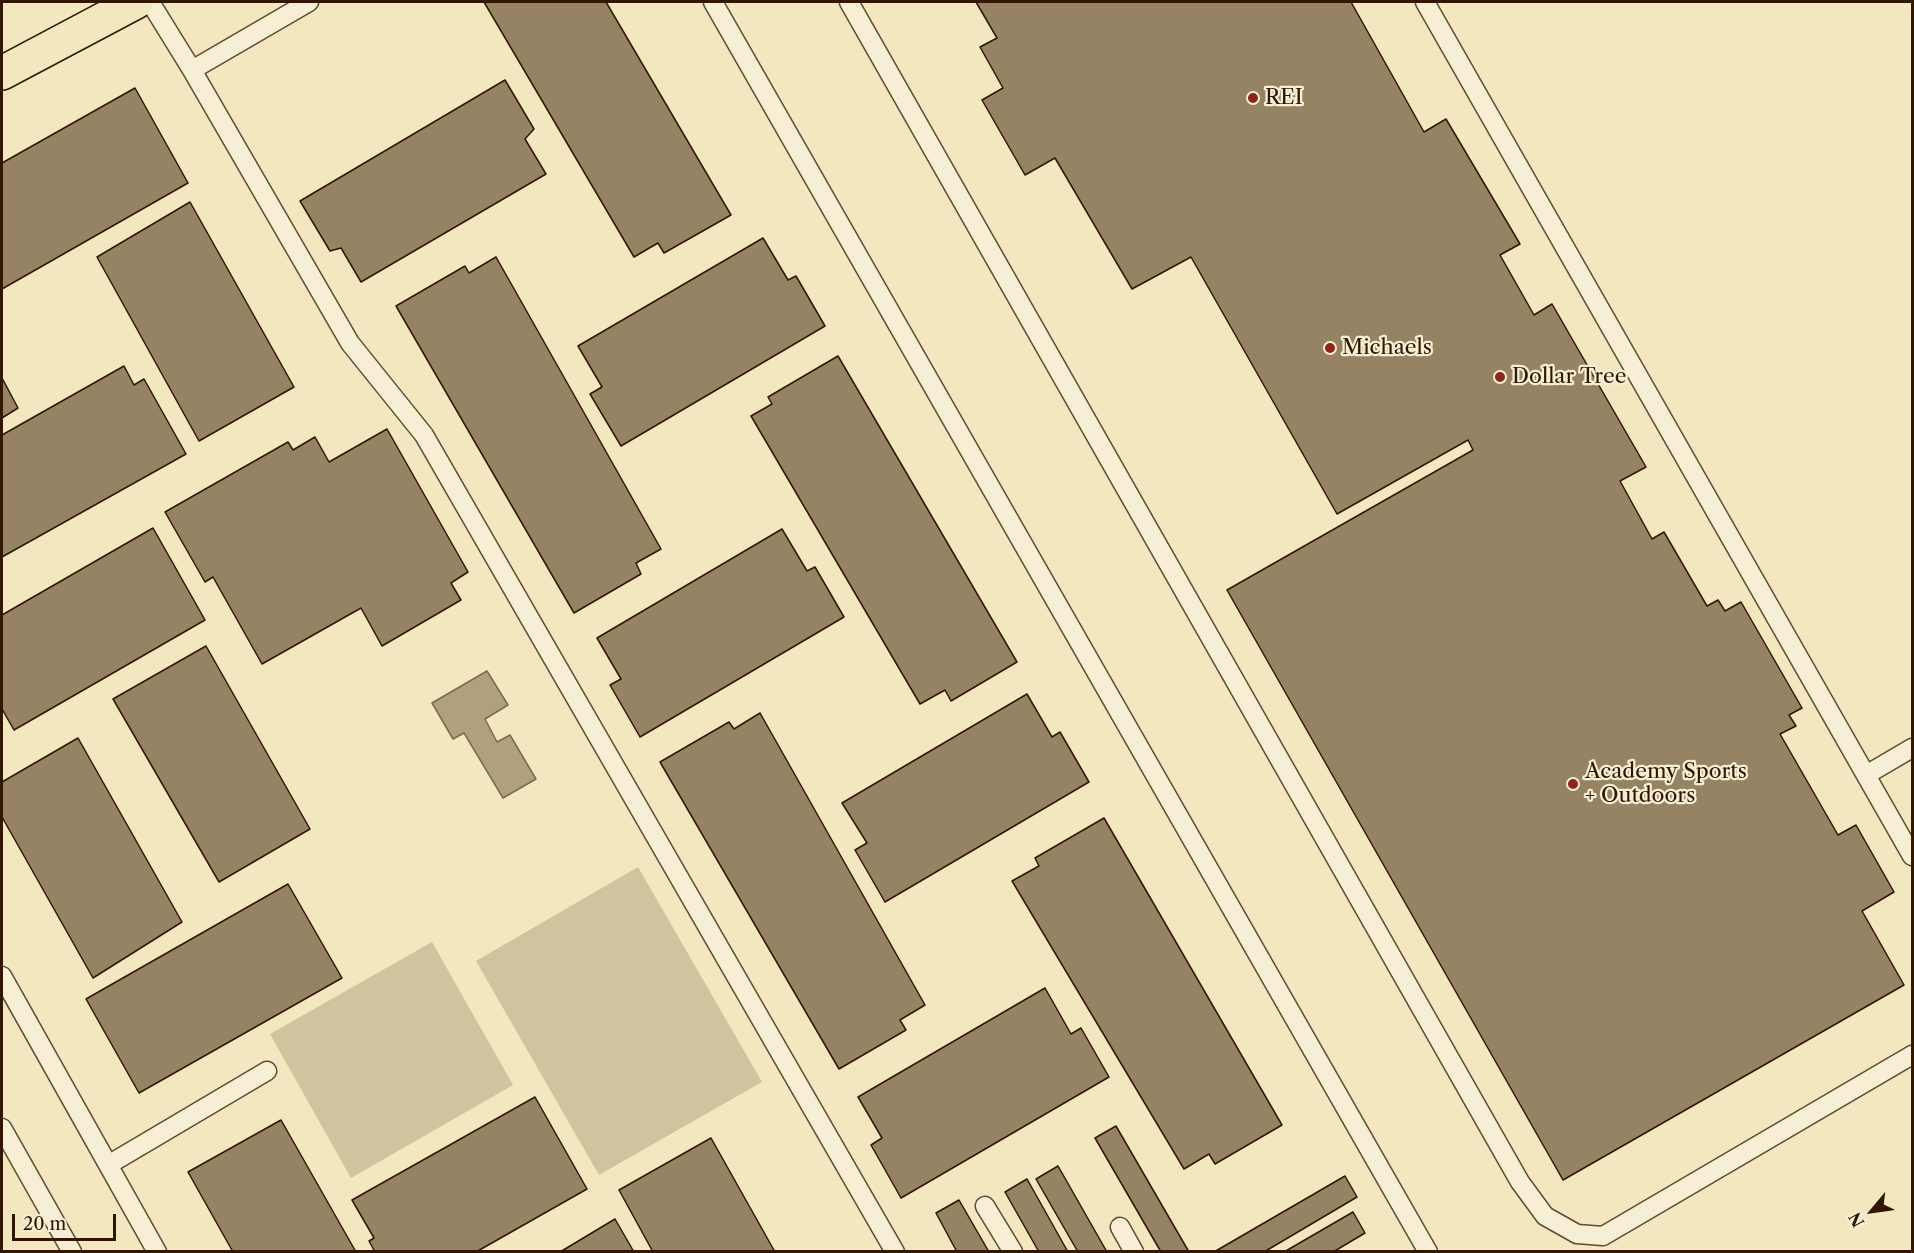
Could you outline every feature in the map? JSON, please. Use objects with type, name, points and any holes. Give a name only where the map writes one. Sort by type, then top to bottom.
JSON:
[{"type":"main road","points":[[2,73],[136,2]]},
{"type":"lane","points":[[150,2],[192,70],[350,343],[424,435],[895,1251]]},
{"type":"lane","points":[[192,70],[309,2]]},
{"type":"lane","points":[[713,2],[1428,1251]]},
{"type":"lane","points":[[849,2],[1520,1182],[1545,1216],[1578,1234],[1603,1236],[1912,1054]]},
{"type":"lane","points":[[1425,2],[1912,856]]},
{"type":"lane","points":[[1866,775],[1912,748]]},
{"type":"lane","points":[[2,976],[157,1251]]},
{"type":"lane","points":[[108,1165],[267,1071]]},
{"type":"lane","points":[[2,1128],[72,1251]]},
{"type":"lane","points":[[985,1206],[1013,1251]]},
{"type":"lane","points":[[1119,1227],[1134,1251]]},
{"type":"shaded area","points":[[487,671],[508,705],[485,719],[497,742],[510,735],[536,779],[503,798],[464,733],[453,739],[432,703]]},
{"type":"shaded area","points":[[638,867],[762,1082],[599,1175],[476,961]]},
{"type":"shaded area","points":[[432,942],[513,1085],[351,1178],[270,1034]]},
{"type":"building","points":[[484,2],[606,2],[731,215],[664,253],[658,243],[634,257]]},
{"type":"building","points":[[976,2],[1351,2],[1424,132],[1446,119],[1520,244],[1500,255],[1534,315],[1552,304],[1646,467],[1620,481],[1652,539],[1664,532],[1707,606],[1718,600],[1725,611],[1741,602],[1802,708],[1789,715],[1796,726],[1780,734],[1838,835],[1856,825],[1894,892],[1862,911],[1904,985],[1563,1180],[1227,590],[1473,450],[1468,440],[1337,514],[1191,257],[1132,289],[1055,158],[1025,175],[982,100],[1003,88],[980,47],[997,38]]},
{"type":"building","points":[[505,80],[534,129],[525,139],[546,174],[361,282],[341,248],[330,251],[300,201]]},
{"type":"building","points":[[135,88],[188,183],[2,289],[2,163]]},
{"type":"building","points":[[190,202],[294,387],[199,441],[97,257]]},
{"type":"building","points":[[763,238],[788,280],[796,276],[825,326],[621,446],[590,394],[602,387],[578,346]]},
{"type":"building","points":[[496,257],[661,549],[636,563],[641,574],[574,613],[396,306],[465,266],[469,273]]},
{"type":"building","points":[[838,356],[1017,662],[951,701],[945,690],[920,704],[751,416],[772,404],[768,397]]},
{"type":"building","points":[[124,366],[134,385],[144,379],[186,454],[2,557],[2,435]]},
{"type":"building","points":[[2,378],[18,408],[2,418]]},
{"type":"building","points":[[387,429],[468,572],[451,583],[461,600],[382,646],[361,608],[262,664],[213,577],[205,582],[165,512],[288,442],[293,450],[315,437],[329,462]]},
{"type":"building","points":[[153,528],[205,620],[14,730],[2,709],[2,615]]},
{"type":"building","points":[[782,529],[807,571],[815,567],[844,617],[640,737],[610,685],[621,679],[597,638]]},
{"type":"building","points":[[206,646],[310,829],[219,882],[113,699]]},
{"type":"building","points":[[1027,694],[1052,737],[1060,732],[1089,782],[885,902],[855,850],[867,843],[842,803]]},
{"type":"building","points":[[760,713],[925,1005],[900,1020],[906,1030],[839,1069],[660,762],[729,722],[734,729]]},
{"type":"building","points":[[78,738],[182,922],[93,978],[2,817],[2,782]]},
{"type":"building","points":[[1104,818],[1282,1125],[1215,1164],[1209,1154],[1184,1169],[1012,881],[1039,866],[1035,858]]},
{"type":"building","points":[[288,884],[342,978],[139,1093],[86,999]]},
{"type":"building","points":[[1045,988],[1071,1034],[1081,1028],[1109,1077],[901,1198],[871,1145],[882,1138],[858,1097]]},
{"type":"building","points":[[535,1097],[587,1189],[476,1252],[375,1252],[369,1241],[374,1238],[352,1200]]},
{"type":"building","points":[[281,1120],[356,1252],[233,1252],[188,1172]]},
{"type":"building","points":[[1116,1126],[1189,1252],[1161,1252],[1095,1138]]},
{"type":"building","points":[[711,1138],[775,1252],[653,1252],[619,1190]]},
{"type":"building","points":[[1058,1166],[1107,1252],[1078,1252],[1036,1179]]},
{"type":"building","points":[[1345,1176],[1357,1197],[1264,1252],[1214,1252]]},
{"type":"building","points":[[1027,1179],[1068,1252],[1039,1252],[1005,1192]]},
{"type":"building","points":[[959,1200],[989,1252],[957,1252],[936,1213]]},
{"type":"building","points":[[1353,1212],[1365,1233],[1333,1252],[1284,1252]]},
{"type":"building","points":[[615,1219],[634,1252],[560,1252]]},
{"type":"place","name":"REI","points":[[1253,98]]},
{"type":"place","name":"Michaels","points":[[1330,348]]},
{"type":"place","name":"Dollar Tree","points":[[1500,377]]},
{"type":"place","name":"Academy Sports + Outdoors","points":[[1573,784]]}]
